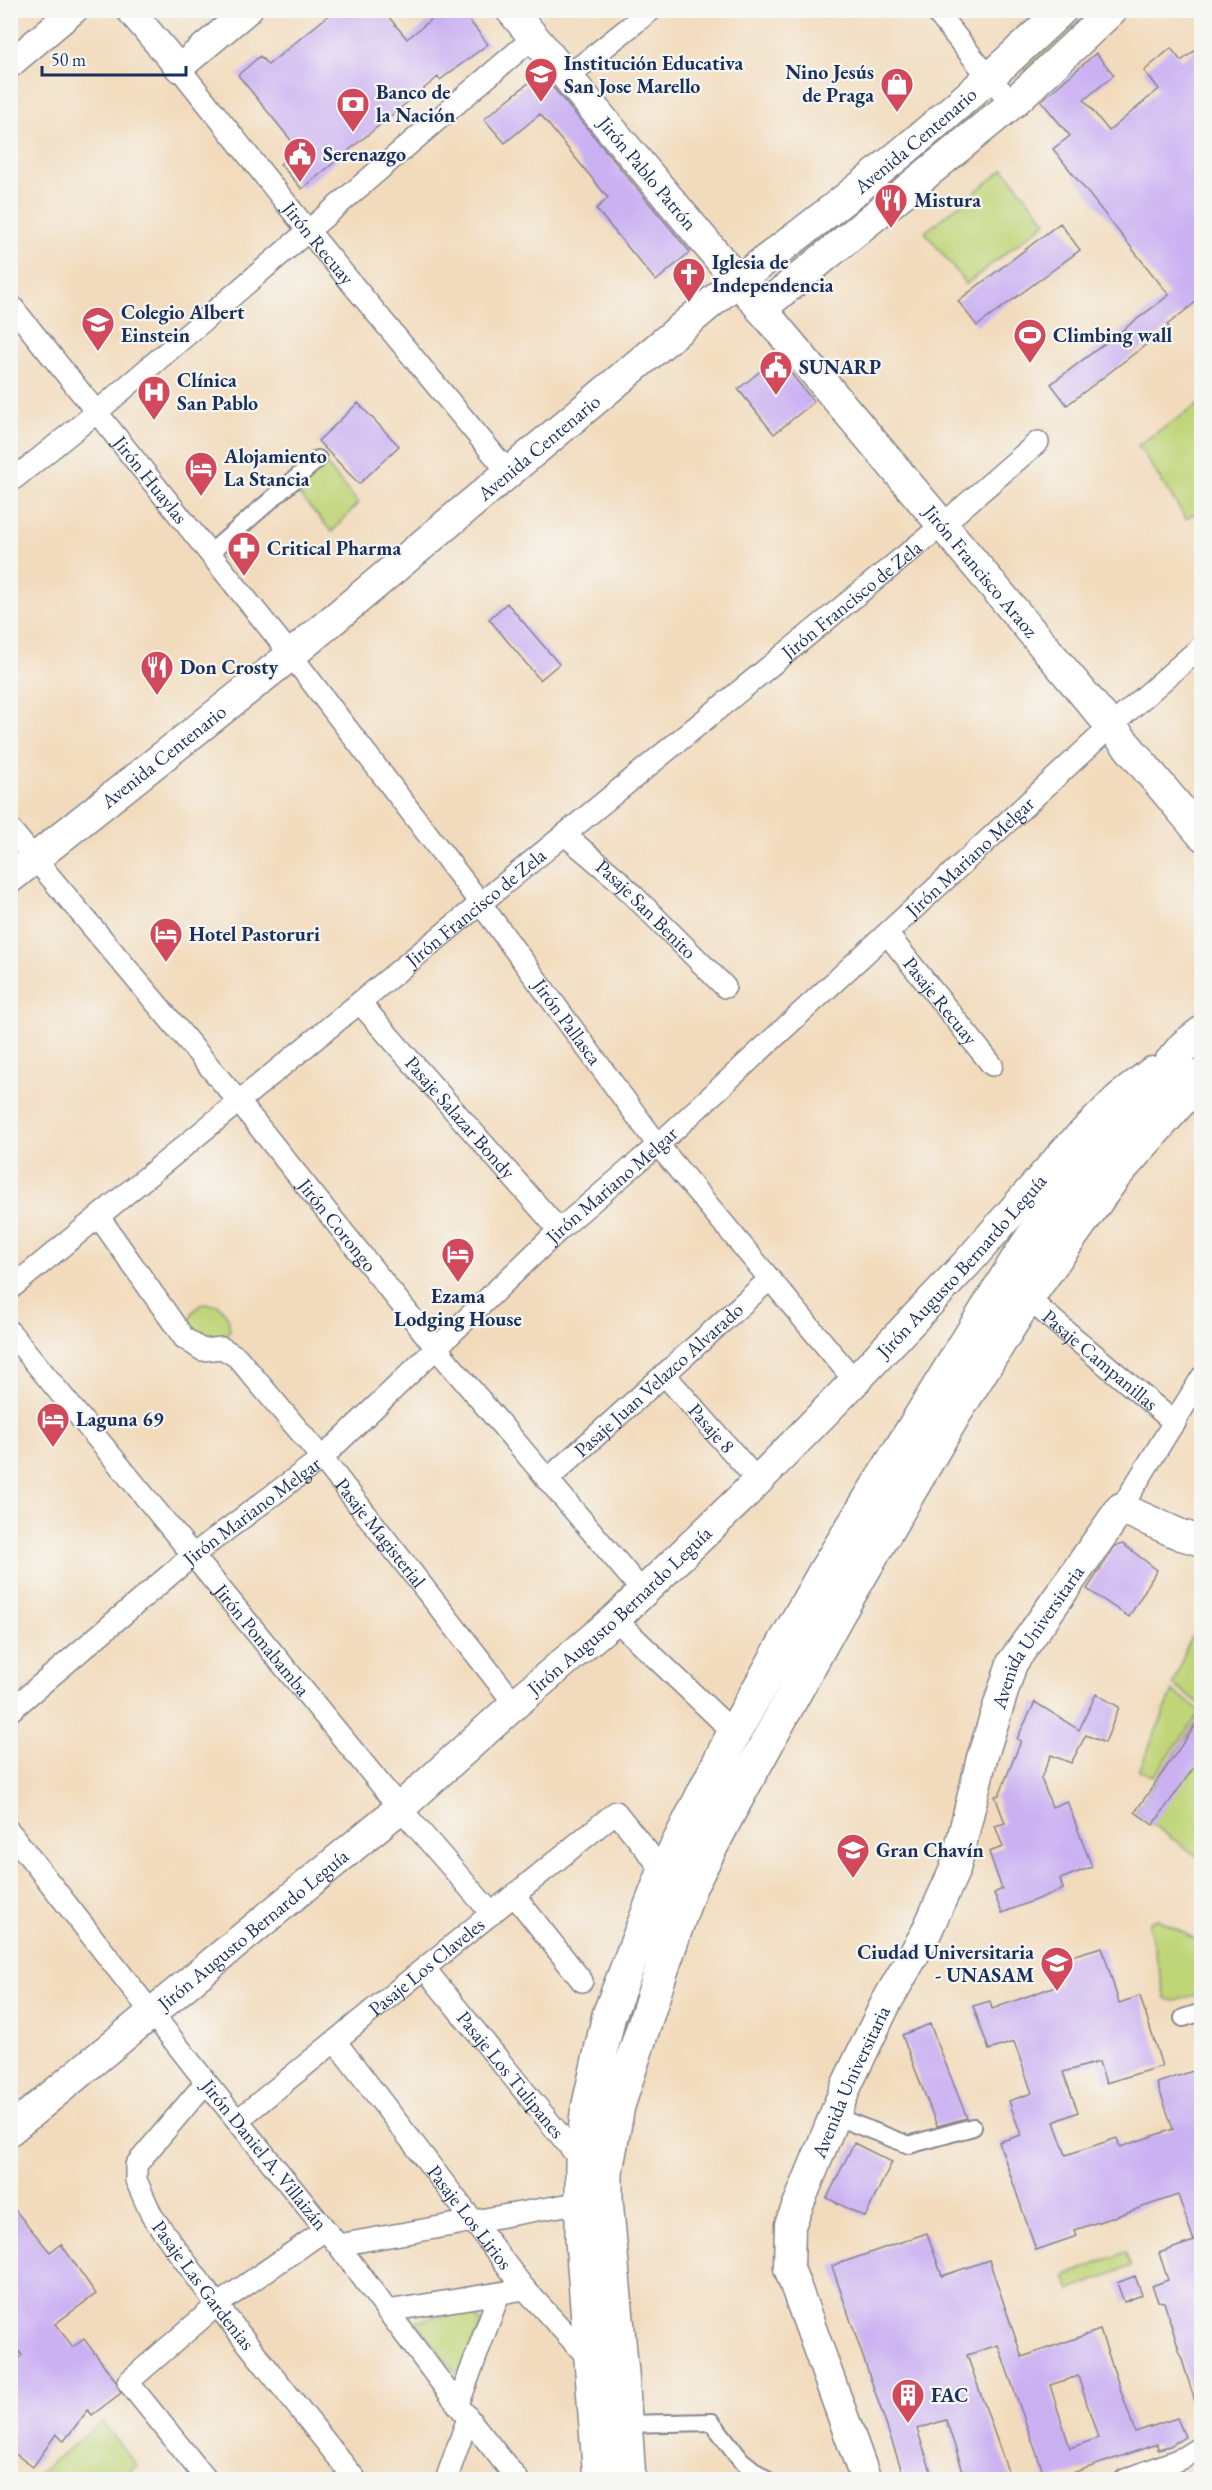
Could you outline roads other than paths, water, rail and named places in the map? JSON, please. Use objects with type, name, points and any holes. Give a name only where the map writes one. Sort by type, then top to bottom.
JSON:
[{"type":"main road","name":"Jirón Pablo Patrón","points":[[511,10],[761,309]]},
{"type":"main road","name":"Avenida Centenario","points":[[10,878],[291,655],[737,281],[785,246],[990,79],[1062,10]]},
{"type":"main road","name":"Avenida Centenario","points":[[761,309],[1013,103],[1112,10]]},
{"type":"main road","name":"Jirón Francisco Araoz","points":[[761,309],[1202,835]]},
{"type":"main road","points":[[600,2480],[582,2240],[594,2183],[692,1884],[835,1619],[955,1413],[1014,1293],[1046,1215],[1118,1125],[1193,1039]]},
{"type":"main road","name":"Jirón Augusto Bernardo Leguía","points":[[10,2130],[400,1808],[615,1618],[758,1481],[855,1381],[971,1258],[1066,1150],[1119,1098],[1193,1039]]},
{"type":"main road","points":[[629,2480],[622,2373],[594,2183],[587,2113],[609,2015],[664,1872],[734,1733],[824,1573],[1014,1293],[1202,1076]]},
{"type":"main road","points":[[1121,1508],[1199,1538]]},
{"type":"main road","name":"Avenida Universitaria","points":[[866,2480],[789,2268],[790,2225],[834,2116],[881,2013],[926,1935],[955,1869],[982,1758],[1012,1663],[1121,1508]]},
{"type":"street","points":[[10,64],[74,10]]},
{"type":"street","name":"Jirón Recuay","points":[[130,10],[309,232],[509,473]]},
{"type":"street","points":[[179,68],[248,10]]},
{"type":"street","points":[[567,76],[651,10]]},
{"type":"street","points":[[935,10],[990,79],[1013,103]]},
{"type":"street","points":[[10,482],[97,412],[534,38]]},
{"type":"street","name":"Jirón Huaylas","points":[[10,304],[291,655]]},
{"type":"street","name":"Jirón Francisco de Zela","points":[[10,1289],[942,526],[1038,442]]},
{"type":"street","points":[[210,553],[318,459]]},
{"type":"street","name":"Jirón Mariano Melgar","points":[[10,1711],[193,1555],[322,1458],[559,1230],[658,1145],[888,935],[1110,727],[1202,646]]},
{"type":"street","name":"Jirón Pallasca","points":[[291,655],[481,904],[658,1145],[855,1381]]},
{"type":"street","name":"Jirón Corongo","points":[[10,829],[239,1102],[437,1348],[643,1592]]},
{"type":"street","name":"Pasaje San Benito","points":[[565,835],[617,879],[724,987]]},
{"type":"street","name":"Pasaje Recuay","points":[[888,935],[992,1065]]},
{"type":"street","name":"Pasaje Salazar Bondy","points":[[360,1003],[559,1230]]},
{"type":"street","name":"Pasaje Magisterial","points":[[99,1217],[184,1338],[202,1350],[222,1348],[237,1357],[322,1458],[515,1704]]},
{"type":"street","name":"Pasaje Juan Velazco Alvarado","points":[[547,1480],[770,1279]]},
{"type":"street","name":"Pasaje Campanillas","points":[[1014,1293],[1175,1423]]},
{"type":"street","name":"Jirón Pomabamba","points":[[10,1332],[400,1808],[492,1914]]},
{"type":"street","name":"Pasaje 8","points":[[664,1374],[758,1481]]},
{"type":"street","points":[[1121,1508],[1202,1377]]},
{"type":"street","points":[[615,1618],[734,1733]]},
{"type":"street","name":"Pasaje Los Claveles","points":[[238,2120],[616,1812],[664,1872]]},
{"type":"street","name":"Jirón Daniel A. Villaizán","points":[[10,1832],[331,2237],[518,2480]]},
{"type":"street","points":[[515,1896],[582,1981]]},
{"type":"street","name":"Pasaje Los Tulipanes","points":[[425,1969],[594,2183]]},
{"type":"street","points":[[1183,2018],[1202,2012]]},
{"type":"street","name":"Pasaje Los Lirios","points":[[335,2041],[525,2289],[590,2362],[622,2373]]},
{"type":"street","name":"Pasaje Las Gardenias","points":[[206,2082],[136,2164],[136,2180],[152,2216],[217,2305],[356,2480]]},
{"type":"street","points":[[834,2116],[909,2145],[973,2127]]},
{"type":"street","points":[[207,2480],[128,2382],[217,2305],[331,2237],[471,2220],[594,2183]]},
{"type":"street","points":[[387,2311],[525,2289]]},
{"type":"street","points":[[446,2480],[463,2411],[499,2294]]},
{"type":"street","points":[[625,2424],[712,2422],[741,2460],[766,2480]]},
{"type":"street","points":[[1125,2480],[1183,2458],[1202,2446]]},
{"type":"place","name":"Institución Educativa San Jose Marello","points":[[541,103]]},
{"type":"place","name":"Nino Jesús de Praga","points":[[897,113]]},
{"type":"place","name":"Banco de la Nación","points":[[353,133]]},
{"type":"place","name":"Serenazgo","points":[[300,183]]},
{"type":"place","name":"Mistura","points":[[891,229]]},
{"type":"place","name":"Iglesia de Independencia","points":[[689,303]]},
{"type":"place","name":"Colegio Albert Einstein","points":[[98,352]]},
{"type":"place","name":"Climbing wall","points":[[1030,364]]},
{"type":"place","name":"SUNARP","points":[[776,396]]},
{"type":"place","name":"Clínica San Pablo","points":[[154,421]]},
{"type":"place","name":"Alojamiento La Stancia","points":[[201,497]]},
{"type":"place","name":"Critical Pharma","points":[[244,577]]},
{"type":"place","name":"Don Crosty","points":[[157,696]]},
{"type":"place","name":"Hotel Pastoruri","points":[[166,963]]},
{"type":"place","name":"Ezama Lodging House","points":[[458,1283]]},
{"type":"place","name":"Laguna 69","points":[[53,1448]]},
{"type":"place","name":"Gran Chavín","points":[[853,1879]]},
{"type":"place","name":"Ciudad Universitaria - UNASAM","points":[[1057,1992]]},
{"type":"place","name":"FAC","points":[[908,2424]]}]
